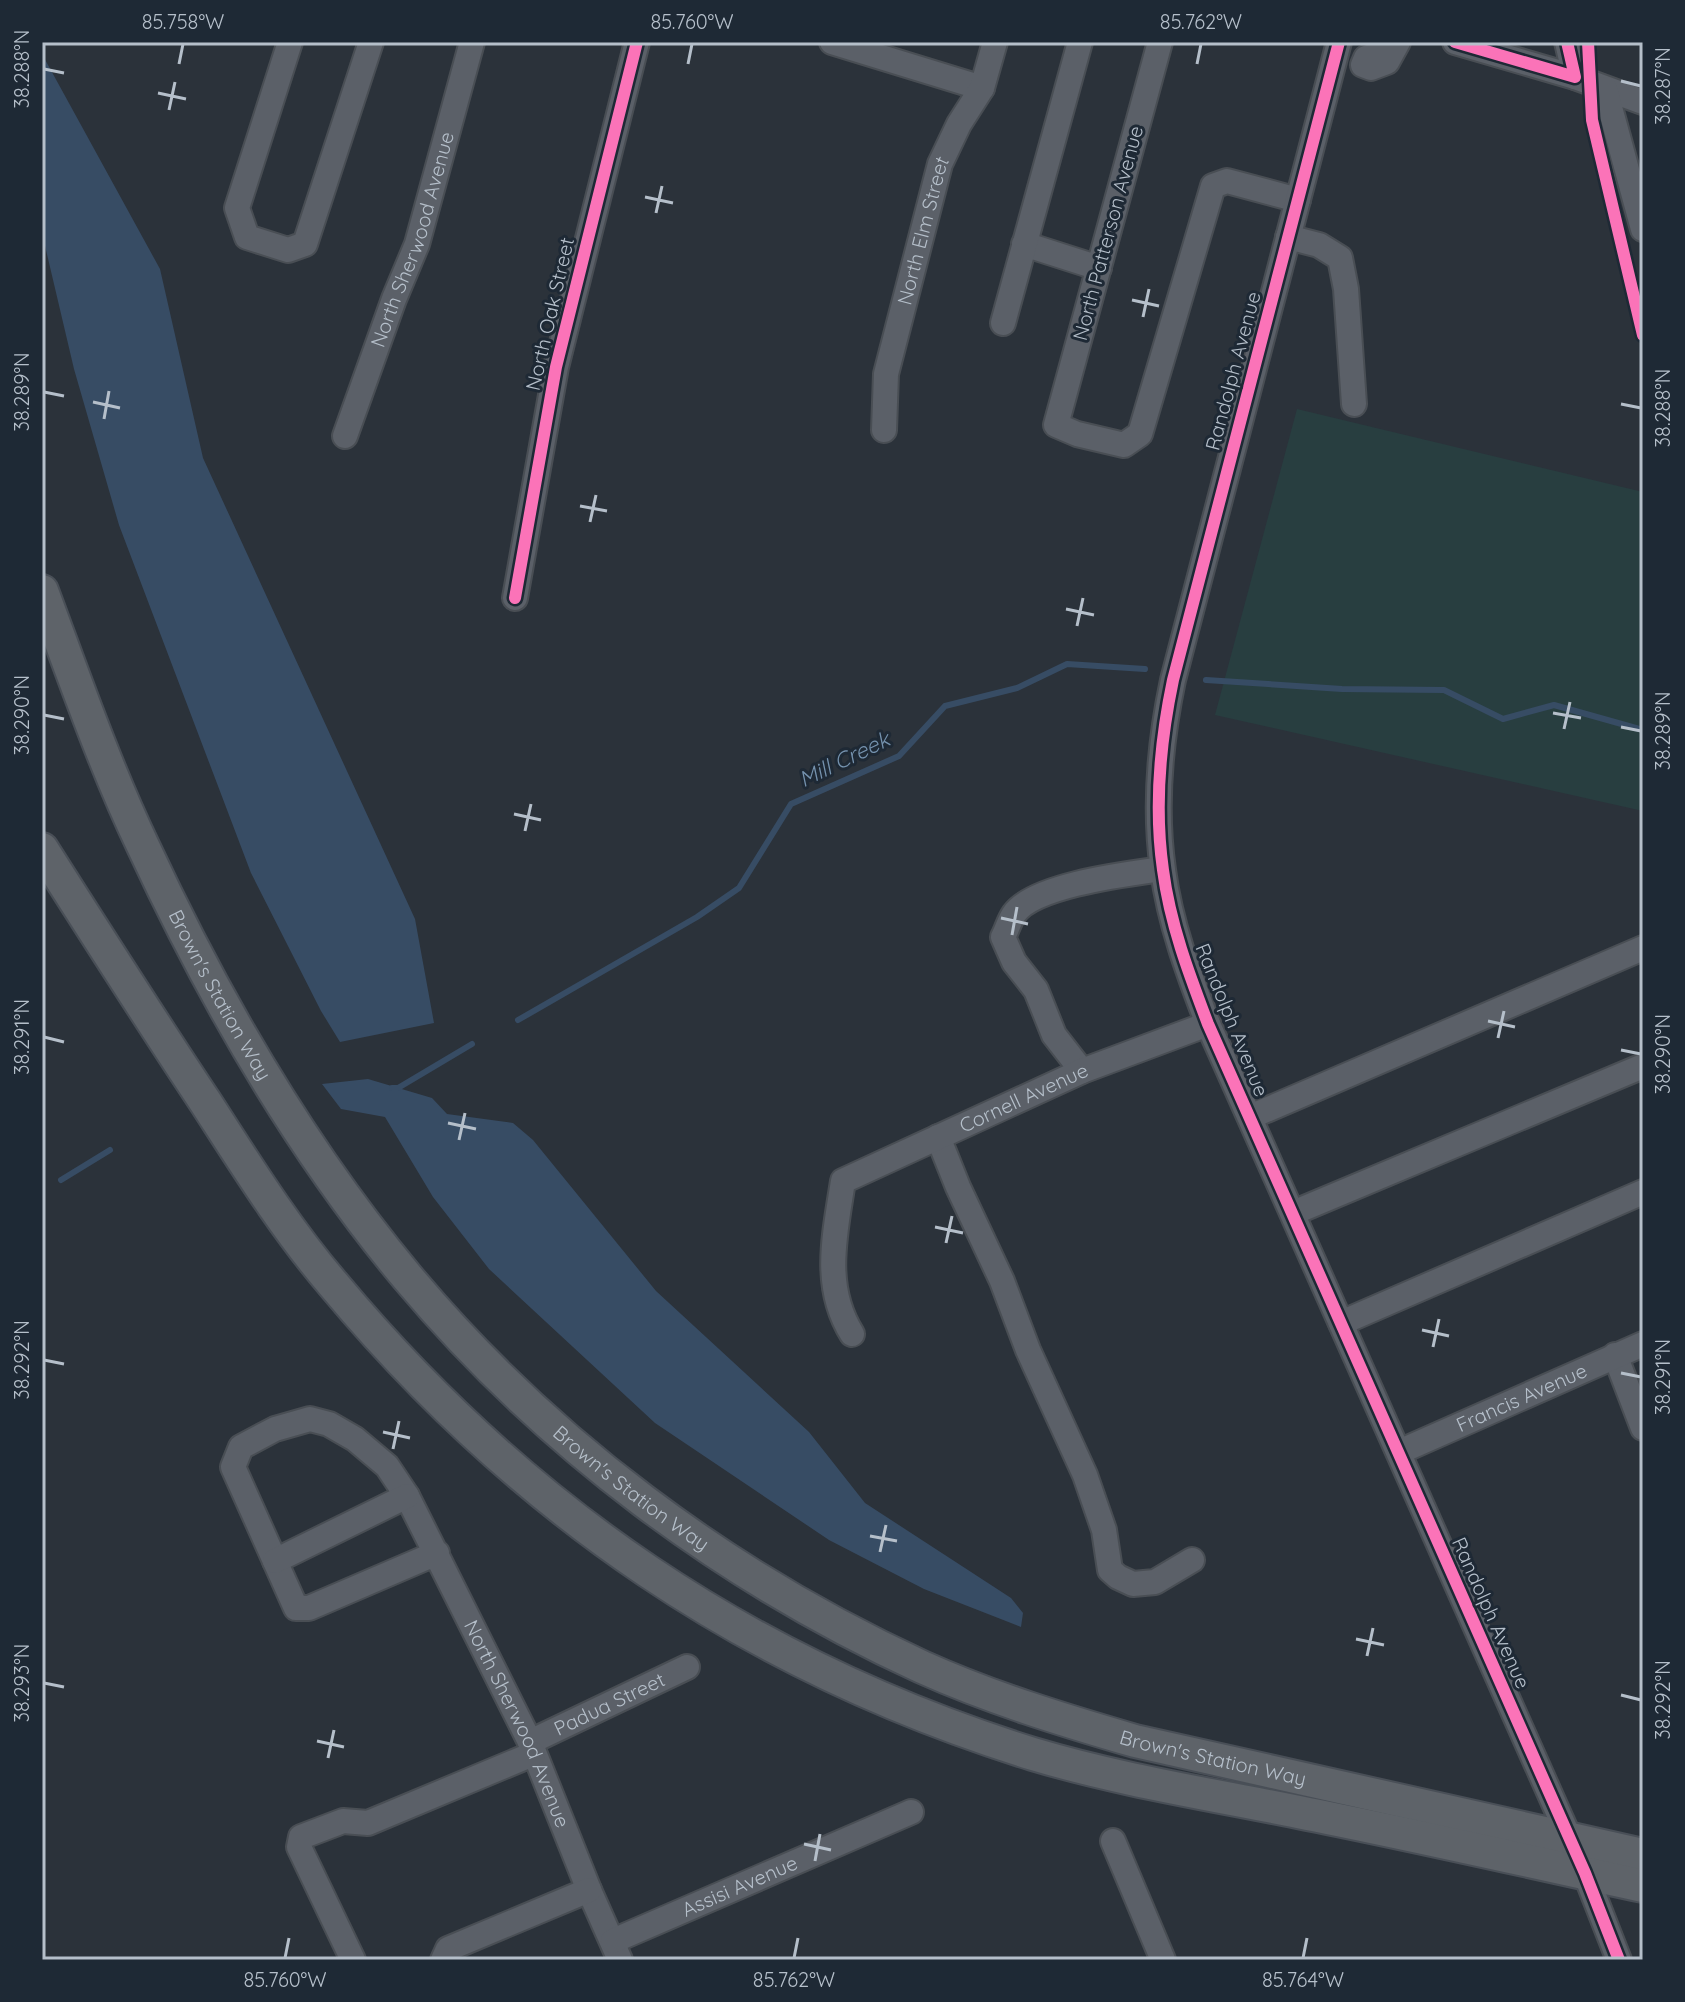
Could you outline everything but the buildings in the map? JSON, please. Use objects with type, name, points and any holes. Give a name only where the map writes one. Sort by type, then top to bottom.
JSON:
[{"type":"main road","name":"Brown's Station Way","points":[[42,591],[142,845],[209,978],[303,1135],[338,1187],[409,1279],[509,1385],[611,1476],[686,1533],[793,1600],[925,1668],[995,1696],[1058,1719],[1135,1741],[1643,1855]]},
{"type":"main road","name":"Brown's Station Way","points":[[42,849],[248,1167],[329,1280],[420,1382],[468,1430],[545,1496],[628,1559],[715,1615],[840,1680],[902,1708],[1034,1754],[1128,1778],[1643,1886]]},
{"type":"street","points":[[290,42],[237,208],[247,237],[288,250],[305,244],[370,42]]},
{"type":"street","name":"North Sherwood Avenue","points":[[345,436],[417,244],[472,42]]},
{"type":"street","name":"North Oak Street","points":[[515,598],[556,367],[637,42]]},
{"type":"street","points":[[832,42],[982,88]]},
{"type":"street","name":"North Elm Street","points":[[884,430],[886,374],[940,164],[959,124],[982,88],[995,42]]},
{"type":"street","points":[[1003,323],[1080,42]]},
{"type":"street","name":"North Patterson Avenue","points":[[1160,42],[1056,425],[1077,434],[1124,445],[1140,434],[1213,186],[1227,181],[1298,200]]},
{"type":"street","points":[[1455,42],[1515,50],[1575,77],[1643,102]]},
{"type":"street","points":[[1567,42],[1575,77]]},
{"type":"street","points":[[1336,53],[1349,68],[1363,65],[1371,68],[1387,62],[1394,48]]},
{"type":"street","name":"Randolph Avenue","points":[[1336,53],[1170,692],[1158,776],[1162,869],[1184,961],[1208,1024],[1585,1873],[1619,1960]]},
{"type":"street","points":[[1605,89],[1643,229]]},
{"type":"street","points":[[1288,237],[1319,245],[1340,258],[1346,289],[1354,404]]},
{"type":"street","points":[[1024,244],[1099,268]]},
{"type":"street","points":[[1082,1071],[1054,1035],[1036,990],[1014,962],[1003,937],[1014,913],[1031,899],[1096,879],[1162,869]]},
{"type":"street","points":[[1250,1117],[1643,948]]},
{"type":"street","name":"Cornell Avenue","points":[[852,1334],[839,1314],[832,1259],[843,1181],[1082,1071],[1208,1024]]},
{"type":"street","points":[[1293,1213],[1643,1066]]},
{"type":"street","points":[[938,1137],[1002,1281],[1028,1350],[1085,1475],[1104,1530],[1110,1570],[1133,1584],[1155,1582],[1192,1560]]},
{"type":"street","points":[[1341,1323],[1643,1192]]},
{"type":"street","name":"Francis Avenue","points":[[1399,1452],[1643,1344]]},
{"type":"street","points":[[1615,1355],[1643,1428]]},
{"type":"street","name":"North Sherwood Avenue","points":[[437,1553],[309,1608],[296,1608],[233,1467],[241,1447],[275,1429],[310,1419],[329,1424],[355,1439],[387,1466],[406,1494],[437,1553],[532,1748],[616,1950]]},
{"type":"street","points":[[275,1561],[406,1494]]},
{"type":"street","name":"Padua Street","points":[[353,1960],[299,1847],[301,1837],[343,1821],[368,1823],[532,1748],[687,1667]]},
{"type":"street","name":"Assisi Avenue","points":[[616,1950],[911,1812]]},
{"type":"street","points":[[1113,1841],[1161,1960]]},
{"type":"street","points":[[443,1960],[448,1949],[589,1890]]},
{"type":"green space","points":[[1297,409],[1643,492],[1643,811],[1215,715]]},
{"type":"water","points":[[42,54],[160,269],[203,458],[415,919],[434,1023],[340,1042],[251,873],[119,525],[74,369],[42,233]]},
{"type":"water","points":[[368,1079],[432,1098],[447,1114],[513,1123],[533,1140],[656,1291],[809,1432],[865,1503],[1011,1598],[1023,1613],[1021,1627],[924,1589],[829,1540],[655,1423],[489,1269],[433,1197],[385,1117],[341,1109],[322,1084]]},
{"type":"waterway","name":"Mill Creek","points":[[518,1020],[697,917],[739,888],[791,804],[899,756],[945,706],[1017,688],[1067,664],[1145,669]]},
{"type":"waterway","name":"Mill Creek","points":[[1206,680],[1342,689],[1444,690],[1503,719],[1554,705],[1643,730]]},
{"type":"waterway","name":"Mill Creek","points":[[392,1088],[398,1088],[472,1044]]},
{"type":"waterway","name":"Mill Creek","points":[[61,1180],[110,1150]]},
{"type":"cycle path","points":[[515,598],[556,367],[637,42]]},
{"type":"cycle path","points":[[1339,42],[1173,680],[1160,775],[1159,822],[1163,870],[1175,929],[1208,1024],[1585,1873],[1619,1960]]},
{"type":"cycle path","points":[[1455,42],[1575,77],[1567,42]]},
{"type":"cycle path","points":[[1588,42],[1592,120],[1643,335]]}]
